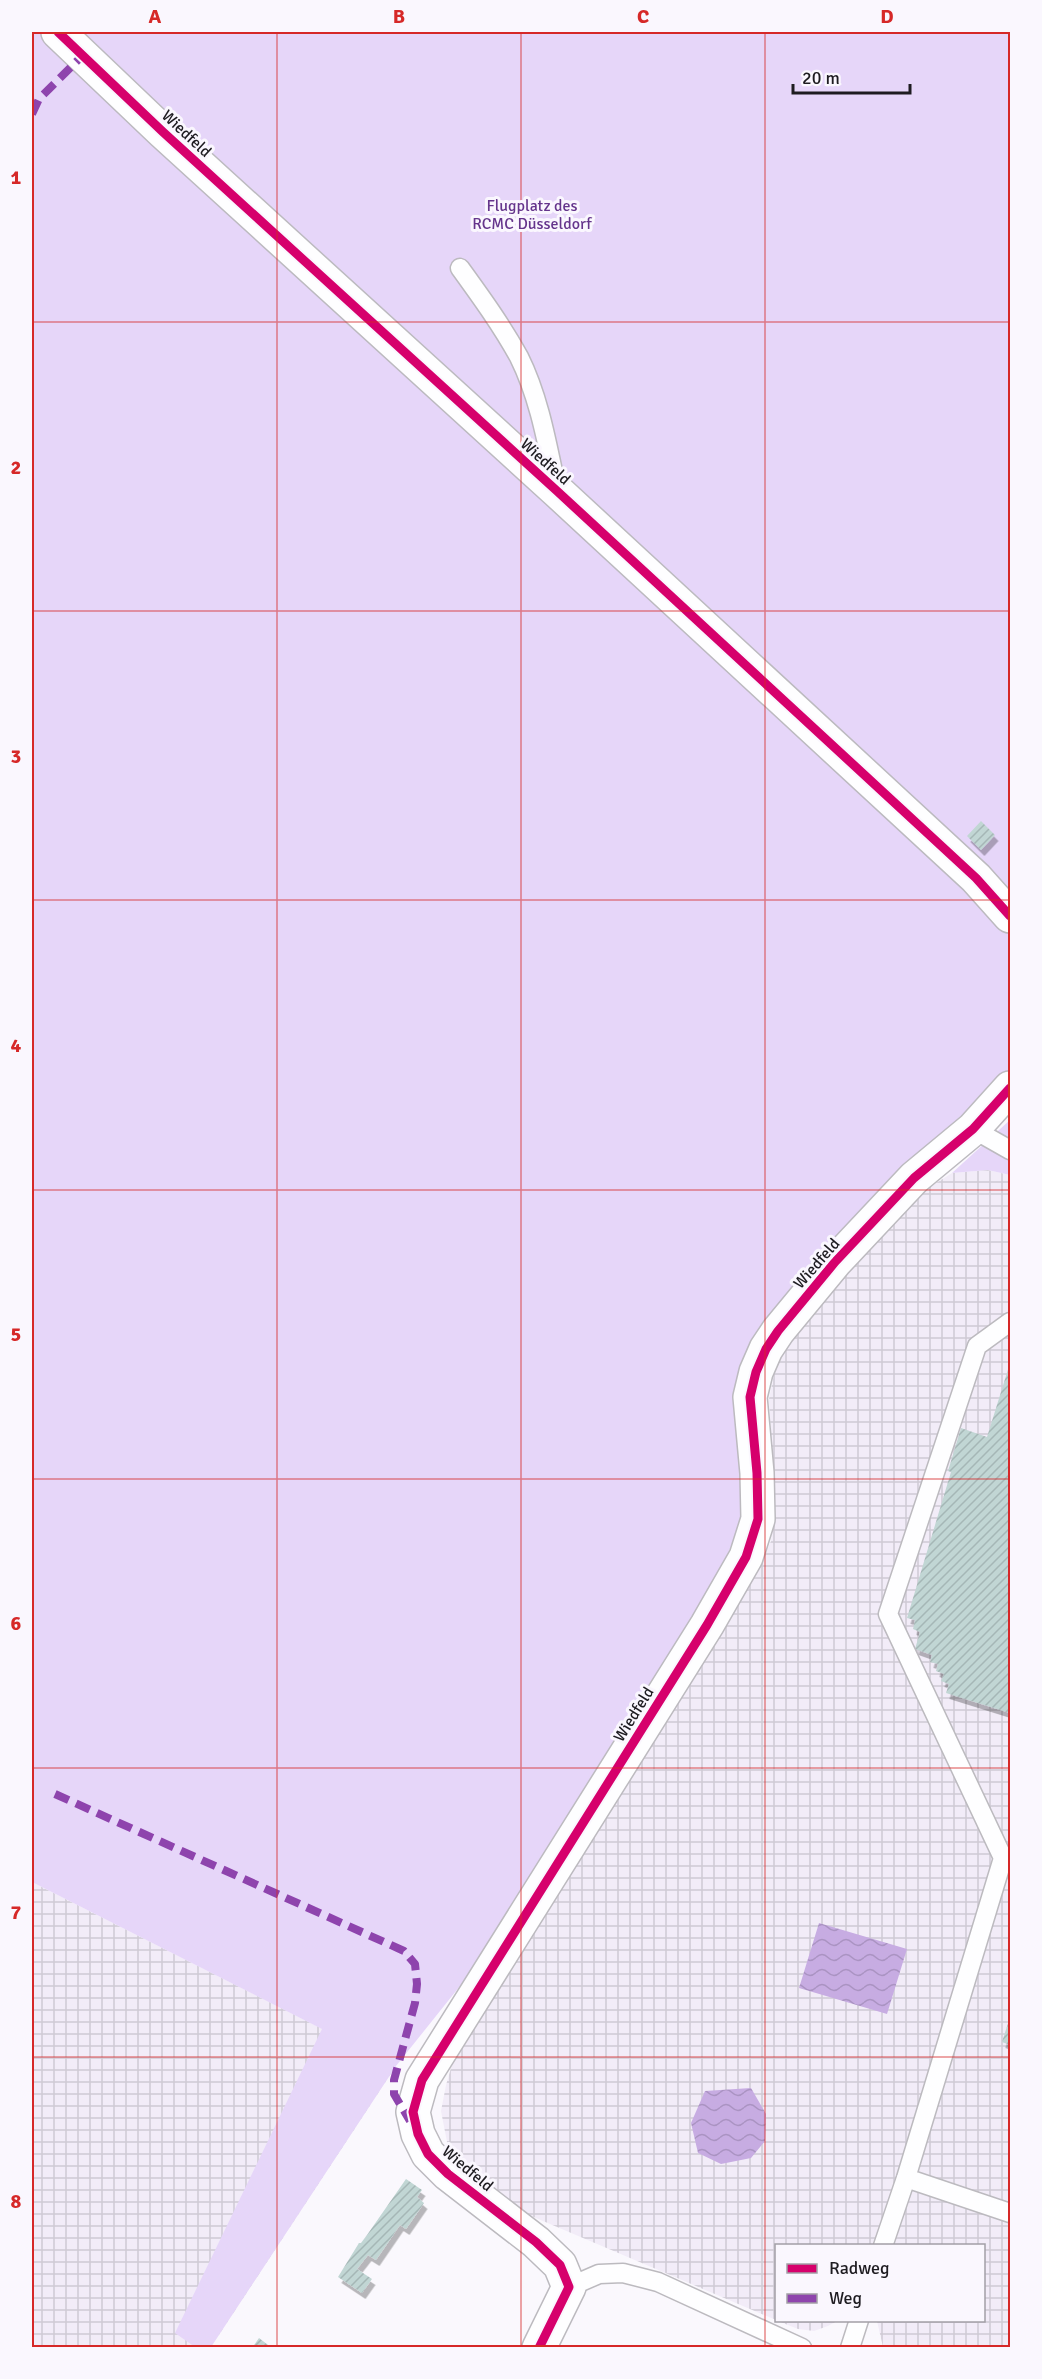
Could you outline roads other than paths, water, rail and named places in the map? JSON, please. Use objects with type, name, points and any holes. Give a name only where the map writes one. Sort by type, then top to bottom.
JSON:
[{"type":"street","name":"Wiedfeld","points":[[58,32],[163,132],[557,491],[976,878],[1011,916]]},
{"type":"street","name":"Wiedfeld","points":[[569,2287],[560,2265],[536,2242],[448,2174],[428,2154],[418,2134],[413,2112],[422,2080],[700,1635],[746,1557],[758,1519],[758,1473],[750,1397],[756,1372],[766,1349],[778,1330],[835,1262],[906,1186],[973,1129],[1011,1088]]},
{"type":"street","points":[[539,2348],[569,2287]]},
{"type":"lane","points":[[460,268],[506,334],[520,359],[544,429],[557,491]]},
{"type":"lane","points":[[973,1129],[1011,1150]]},
{"type":"lane","points":[[884,2244],[1007,1859],[888,1614],[977,1346],[1011,1322]]},
{"type":"lane","points":[[906,2178],[1011,2213]]},
{"type":"lane","points":[[569,2287],[599,2274],[623,2273],[658,2282],[802,2348]]},
{"type":"lane","points":[[850,2348],[858,2322]]},
{"type":"water","points":[[819,1923],[907,1949],[887,2014],[799,1988]]},
{"type":"water","points":[[751,2088],[766,2114],[765,2141],[751,2158],[721,2164],[698,2153],[691,2123],[705,2091]]},
{"type":"park label","name":"Flugplatz des RCMC Düsseldorf","points":[[532,214]]}]
